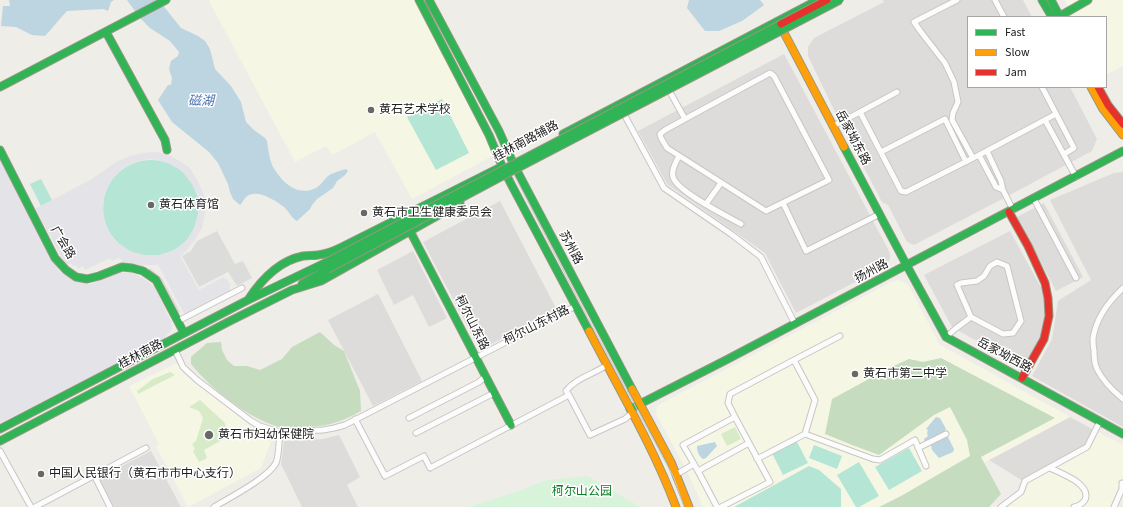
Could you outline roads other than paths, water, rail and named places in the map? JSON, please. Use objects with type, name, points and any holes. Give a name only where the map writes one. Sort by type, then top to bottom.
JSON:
[{"type":"main road","points":[[0,88],[166,0]]},
{"type":"main road","name":"苏州路","points":[[419,0],[489,135],[507,176],[631,411],[666,481],[676,507]]},
{"type":"main road","name":"苏州路","points":[[429,0],[499,131],[517,171],[677,474],[689,507]]},
{"type":"main road","name":"桂林南路辅路","points":[[248,300],[260,284],[275,269],[285,262],[300,257],[333,251],[346,246],[512,161],[818,0]]},
{"type":"main road","points":[[292,290],[328,266],[828,0]]},
{"type":"main road","points":[[328,266],[840,0]]},
{"type":"main road","name":"桂林南路辅路","points":[[292,290],[321,281],[507,176],[625,116],[844,0]]},
{"type":"main road","points":[[1042,0],[1057,16]]},
{"type":"main road","points":[[1051,0],[1057,16]]},
{"type":"main road","points":[[1055,0],[1057,16]]},
{"type":"main road","points":[[1057,16],[1088,0]]},
{"type":"main road","name":"岳家坳东路","points":[[778,21],[907,266]]},
{"type":"main road","points":[[106,32],[165,140],[167,150]]},
{"type":"main road","points":[[1092,88],[1103,109],[1123,135]]},
{"type":"main road","points":[[1099,88],[1108,105],[1123,124]]},
{"type":"main road","name":"广会路","points":[[0,150],[55,258],[66,270],[76,277],[87,278],[99,276],[122,267],[143,271],[156,280],[184,333]]},
{"type":"main road","name":"扬州路","points":[[631,411],[640,404],[907,266],[1123,151]]},
{"type":"main road","points":[[1011,211],[1045,283],[1048,298],[1049,316],[1044,339],[1022,378]]},
{"type":"main road","name":"柯尔山东路","points":[[410,231],[511,425]]},
{"type":"main road","name":"桂林南路","points":[[0,429],[248,300],[328,266]]},
{"type":"main road","points":[[907,266],[946,337]]},
{"type":"main road","name":"桂林南路","points":[[0,442],[292,290]]},
{"type":"main road","name":"岳家坳西路","points":[[946,337],[1123,434]]},
{"type":"street","points":[[957,0],[914,22],[920,32],[945,63],[954,82],[958,102],[953,113],[952,120],[973,158]]},
{"type":"street","points":[[995,0],[1003,16]]},
{"type":"street","points":[[770,73],[774,76],[829,180],[766,211],[667,148],[660,134],[685,119],[770,73]]},
{"type":"street","points":[[1043,88],[1074,148],[1064,154]]},
{"type":"street","points":[[670,92],[685,119]]},
{"type":"street","points":[[833,126],[897,92]]},
{"type":"street","points":[[860,112],[901,191],[906,192],[1056,114]]},
{"type":"street","points":[[881,152],[945,119],[953,113]]},
{"type":"street","points":[[625,116],[664,188],[731,234],[761,257],[795,324]]},
{"type":"street","points":[[945,119],[966,162]]},
{"type":"street","points":[[1045,120],[1076,177]]},
{"type":"street","points":[[987,151],[1001,181],[1011,211]]},
{"type":"street","points":[[979,155],[996,187],[1003,190]]},
{"type":"street","points":[[679,156],[673,168],[672,176],[676,183],[706,204],[742,224]]},
{"type":"street","points":[[706,204],[721,183]]},
{"type":"street","points":[[1034,199],[1076,278]]},
{"type":"street","points":[[783,203],[806,251],[880,214]]},
{"type":"street","points":[[997,262],[1007,266],[1021,321],[1013,333],[1003,334],[971,317],[957,285],[961,282],[977,281],[984,276],[990,266],[997,262]]},
{"type":"street","points":[[178,322],[242,288]]},
{"type":"street","points":[[1123,288],[1106,308],[1098,323],[1093,338],[1096,368],[1113,391],[1123,399]]},
{"type":"street","name":"柯尔山东村路","points":[[175,350],[183,367],[202,384],[251,421],[260,426],[280,432],[327,430],[340,427],[576,306]]},
{"type":"street","points":[[946,337],[971,317]]},
{"type":"street","points":[[721,507],[770,482],[728,402],[730,394],[840,336]]},
{"type":"street","points":[[757,459],[805,434],[815,400],[794,360]]},
{"type":"street","points":[[607,365],[571,385],[566,391],[590,435],[625,419],[631,411]]},
{"type":"street","points":[[409,418],[479,382],[486,376]]},
{"type":"street","points":[[416,433],[494,393]]},
{"type":"street","points":[[355,419],[385,476],[424,456],[430,468],[569,394]]},
{"type":"street","points":[[717,507],[684,444],[735,417]]},
{"type":"street","points":[[1001,507],[1021,492],[1025,481],[1087,447],[1100,421]]},
{"type":"street","points":[[214,507],[241,492],[272,469],[277,462],[280,432]]},
{"type":"street","points":[[805,434],[873,459],[880,460],[915,440],[926,466]]},
{"type":"street","points":[[918,448],[943,436]]},
{"type":"street","points":[[698,471],[749,443]]},
{"type":"street","points":[[35,507],[146,448]]},
{"type":"street","points":[[0,451],[31,507]]},
{"type":"street","points":[[677,474],[694,464]]},
{"type":"street","points":[[1050,468],[1082,486],[1086,492],[1086,497],[1079,506]]},
{"type":"street","points":[[94,475],[110,507]]},
{"type":"street","points":[[1114,507],[1122,489],[1122,483]]},
{"type":"water","points":[[9,0],[114,0],[111,2],[108,11],[103,9],[67,11],[45,36],[32,35],[16,27],[1,26],[3,6],[10,6]]},
{"type":"water","name":"磁湖","points":[[127,0],[160,0],[181,28],[205,41],[210,49],[215,69],[231,86],[241,102],[246,122],[267,141],[272,165],[275,171],[289,186],[304,191],[310,190],[318,187],[333,173],[346,169],[348,171],[345,175],[337,181],[333,188],[317,199],[310,209],[297,221],[280,204],[271,198],[260,194],[246,197],[240,205],[233,199],[218,163],[209,152],[172,122],[158,100],[168,85],[171,85],[172,78],[169,69],[171,61],[178,56],[179,52],[170,41],[150,28],[140,18]]},
{"type":"water","points":[[689,0],[760,0],[764,5],[742,21],[719,31],[705,31],[687,8]]},
{"type":"water","points":[[936,417],[940,418],[946,429],[943,433],[925,442],[924,439],[928,436],[928,430],[926,429]]},
{"type":"water","points":[[945,437],[948,437],[954,449],[953,452],[939,458],[932,450],[931,445]]},
{"type":"water","points":[[715,442],[717,446],[706,458],[703,459],[700,457],[697,446]]},
{"type":"tram line","points":[[684,507],[674,478],[590,322],[512,170],[529,159],[835,0]]},
{"type":"place","name":"黄石艺术学校","points":[[371,110]]},
{"type":"place","name":"黄石体育馆","points":[[151,205]]},
{"type":"place","name":"黄石市卫生健康委员会","points":[[364,213]]},
{"type":"place","name":"黄石市第二中学","points":[[855,374]]},
{"type":"place","name":"黄石市妇幼保健院","points":[[209,435]]},
{"type":"place","name":"中国人民银行（黄石市市中心支行）","points":[[41,474]]},
{"type":"park label","name":"柯尔山公园","points":[[582,492]]}]
